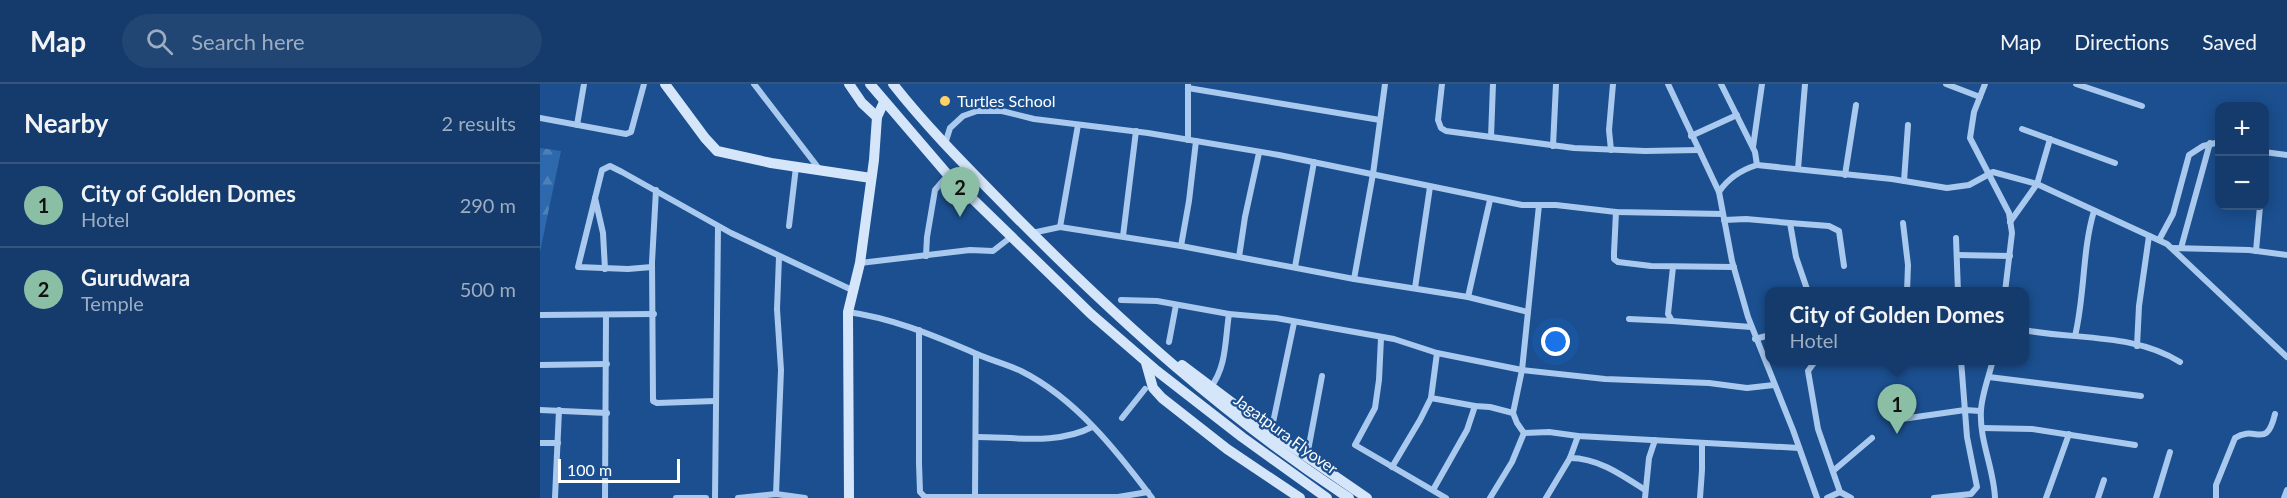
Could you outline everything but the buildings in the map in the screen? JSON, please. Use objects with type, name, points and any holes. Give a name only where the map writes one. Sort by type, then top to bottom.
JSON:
[{"type":"main road","points":[[665,84],[717,151],[871,178]]},
{"type":"main road","points":[[849,84],[862,103],[877,117]]},
{"type":"main road","name":"Jagatpura Flyover","points":[[870,84],[948,175],[1091,314],[1146,362],[1242,437],[1327,498]]},
{"type":"main road","points":[[892,84],[945,144],[1032,233],[1168,361],[1367,498]]},
{"type":"main road","points":[[849,498],[848,312],[860,263],[877,117],[884,102]]},
{"type":"main road","points":[[1146,362],[1153,388],[1175,408],[1227,449],[1300,498]]},
{"type":"main road","name":"Jagatpura Flyover","points":[[1209,390],[1252,431],[1349,498]]},
{"type":"main road","points":[[1175,408],[1195,400]]},
{"type":"street","points":[[577,125],[584,84]]},
{"type":"street","points":[[540,118],[626,134],[631,132],[645,84]]},
{"type":"street","points":[[754,84],[820,170]]},
{"type":"street","points":[[1354,279],[1373,174],[1385,84]]},
{"type":"street","points":[[1442,84],[1438,120],[1441,128],[1553,146],[1611,150],[1699,150]]},
{"type":"street","points":[[1491,137],[1493,84]]},
{"type":"street","points":[[1553,146],[1556,84]]},
{"type":"street","points":[[1611,150],[1609,130],[1613,84]]},
{"type":"street","points":[[1668,84],[1719,192],[1734,267],[1751,327],[1765,363]]},
{"type":"street","points":[[1721,84],[1753,148],[1756,165]]},
{"type":"street","points":[[1753,148],[1762,84]]},
{"type":"street","points":[[1798,169],[1805,84]]},
{"type":"street","points":[[1946,84],[1980,97]]},
{"type":"street","points":[[1985,84],[1974,112],[1970,138],[2009,213],[2012,233],[2006,287]]},
{"type":"street","points":[[2076,84],[2142,106]]},
{"type":"street","points":[[1188,140],[1188,86],[1380,120]]},
{"type":"street","points":[[1845,175],[1856,105]]},
{"type":"street","points":[[945,144],[950,128],[963,116],[977,111],[1002,111],[1034,119],[1136,131],[1314,162],[1522,205],[1829,226],[1839,231],[1844,266]]},
{"type":"street","points":[[1691,136],[1737,115]]},
{"type":"street","points":[[1904,181],[1908,124]]},
{"type":"street","points":[[1060,227],[1078,125]]},
{"type":"street","points":[[2022,129],[2115,163]]},
{"type":"street","points":[[1122,236],[1136,131]]},
{"type":"street","points":[[2010,222],[2037,184],[2050,139]]},
{"type":"street","points":[[1181,246],[1190,201],[1196,141]]},
{"type":"street","points":[[2158,240],[2173,214],[2189,155],[2215,142]]},
{"type":"street","points":[[2181,248],[2210,143]]},
{"type":"street","points":[[1239,257],[1259,153]]},
{"type":"street","points":[[2269,153],[2287,155]]},
{"type":"street","points":[[1295,267],[1314,162]]},
{"type":"street","points":[[1719,192],[1733,176],[1756,165],[1904,181],[1947,189],[1969,185],[1993,172],[2037,184],[2172,248],[2287,357]]},
{"type":"street","points":[[652,267],[605,269],[578,267],[602,170],[610,166],[718,227],[852,290]]},
{"type":"street","points":[[789,226],[796,166]]},
{"type":"street","points":[[926,256],[928,228],[935,190],[948,175]]},
{"type":"street","points":[[1415,288],[1430,187]]},
{"type":"street","points":[[656,190],[652,267],[653,401],[657,403],[715,401]]},
{"type":"street","points":[[595,197],[603,232],[605,269]]},
{"type":"street","points":[[1468,297],[1490,200]]},
{"type":"street","points":[[1524,433],[1514,413],[1522,370],[1539,205]]},
{"type":"street","points":[[2256,251],[2260,210]]},
{"type":"street","points":[[2075,336],[2080,315],[2089,228],[2094,211]]},
{"type":"street","points":[[1616,212],[1614,259],[1623,263],[1673,267],[1734,267]]},
{"type":"street","points":[[1790,223],[1796,257],[1807,287]]},
{"type":"street","points":[[1903,223],[1908,265],[1907,287]]},
{"type":"street","points":[[716,498],[718,227]]},
{"type":"street","points":[[1032,233],[1060,227],[1122,236],[1354,279],[1468,297],[1528,312]]},
{"type":"street","points":[[2137,346],[2139,306],[2149,236]]},
{"type":"street","points":[[860,263],[970,250],[993,251],[1011,237]]},
{"type":"street","points":[[1956,238],[1958,287]]},
{"type":"street","points":[[2172,248],[2256,251],[2287,255]]},
{"type":"street","points":[[1957,255],[2010,256]]},
{"type":"street","points":[[776,494],[781,370],[777,309],[779,257]]},
{"type":"street","points":[[1672,321],[1668,314],[1673,267]]},
{"type":"street","points":[[1121,300],[1141,300],[1230,314],[1276,318],[1381,338],[1437,353],[1522,370],[1605,379],[1709,383],[1747,388],[1774,385]]},
{"type":"street","points":[[1169,342],[1176,305]]},
{"type":"street","points":[[848,312],[878,316],[1021,371],[1053,391],[1092,427],[1150,495]]},
{"type":"street","points":[[540,315],[654,314]]},
{"type":"street","points":[[1209,390],[1217,380],[1224,357],[1230,314]]},
{"type":"street","points":[[605,498],[606,316]]},
{"type":"street","points":[[1629,319],[1751,327]]},
{"type":"street","points":[[1271,432],[1294,323]]},
{"type":"street","points":[[919,330],[921,492],[925,497],[1150,495]]},
{"type":"street","points":[[2029,330],[2121,341],[2167,354],[2180,362]]},
{"type":"street","points":[[1755,339],[1765,336]]},
{"type":"street","points":[[1381,338],[1375,408],[1355,445],[1446,498]]},
{"type":"street","points":[[1392,466],[1431,398],[1437,353]]},
{"type":"street","points":[[975,497],[976,354]]},
{"type":"street","points":[[540,365],[607,364]]},
{"type":"street","points":[[1766,365],[1817,498]]},
{"type":"street","points":[[1812,365],[1808,371],[1815,418],[1840,492],[1851,498]]},
{"type":"street","points":[[1934,498],[1971,494],[1977,487],[1965,410],[1961,365]]},
{"type":"street","points":[[1993,365],[1980,411],[1997,497]]},
{"type":"street","points":[[1307,456],[1322,376]]},
{"type":"street","points":[[1989,377],[2141,396]]},
{"type":"street","points":[[1122,418],[1145,389]]},
{"type":"street","points":[[1431,398],[1514,413]]},
{"type":"street","points":[[1433,490],[1467,430],[1475,406]]},
{"type":"street","points":[[540,410],[607,413]]},
{"type":"street","points":[[555,498],[559,410]]},
{"type":"street","points":[[1895,420],[1965,410],[1980,411]]},
{"type":"street","points":[[2216,498],[2216,486],[2235,438],[2239,435],[2267,434],[2271,430],[2275,414]]},
{"type":"street","points":[[976,436],[1050,438],[1081,433],[1092,427]]},
{"type":"street","points":[[1983,428],[2032,429],[2134,445]]},
{"type":"street","points":[[1524,433],[1549,432],[1702,444],[1735,443],[1799,448]]},
{"type":"street","points":[[1490,498],[1512,462],[1524,433]]},
{"type":"street","points":[[2046,498],[2069,434]]},
{"type":"street","points":[[1548,497],[1570,458],[1578,436]]},
{"type":"street","points":[[1833,471],[1872,438]]},
{"type":"street","points":[[1646,498],[1645,490],[1655,440]]},
{"type":"street","points":[[540,443],[558,443]]},
{"type":"street","points":[[1700,498],[1702,444]]},
{"type":"street","points":[[2156,498],[2170,452]]},
{"type":"street","points":[[1570,458],[1587,458],[1645,490]]},
{"type":"street","points":[[2098,498],[2104,480]]},
{"type":"street","points":[[1827,498],[1840,492]]},
{"type":"street","points":[[2284,498],[2287,492]]},
{"type":"street","points":[[738,498],[776,494],[805,498]]},
{"type":"street","points":[[676,498],[706,498]]},
{"type":"green space","points":[[540,148],[561,151],[540,252]]},
{"type":"place","name":"Turtles School","points":[[945,101]]},
{"type":"place","name":"Gurudwara","points":[[960,217]]},
{"type":"place","name":"City of Golden Domes","points":[[1897,434]]}]
